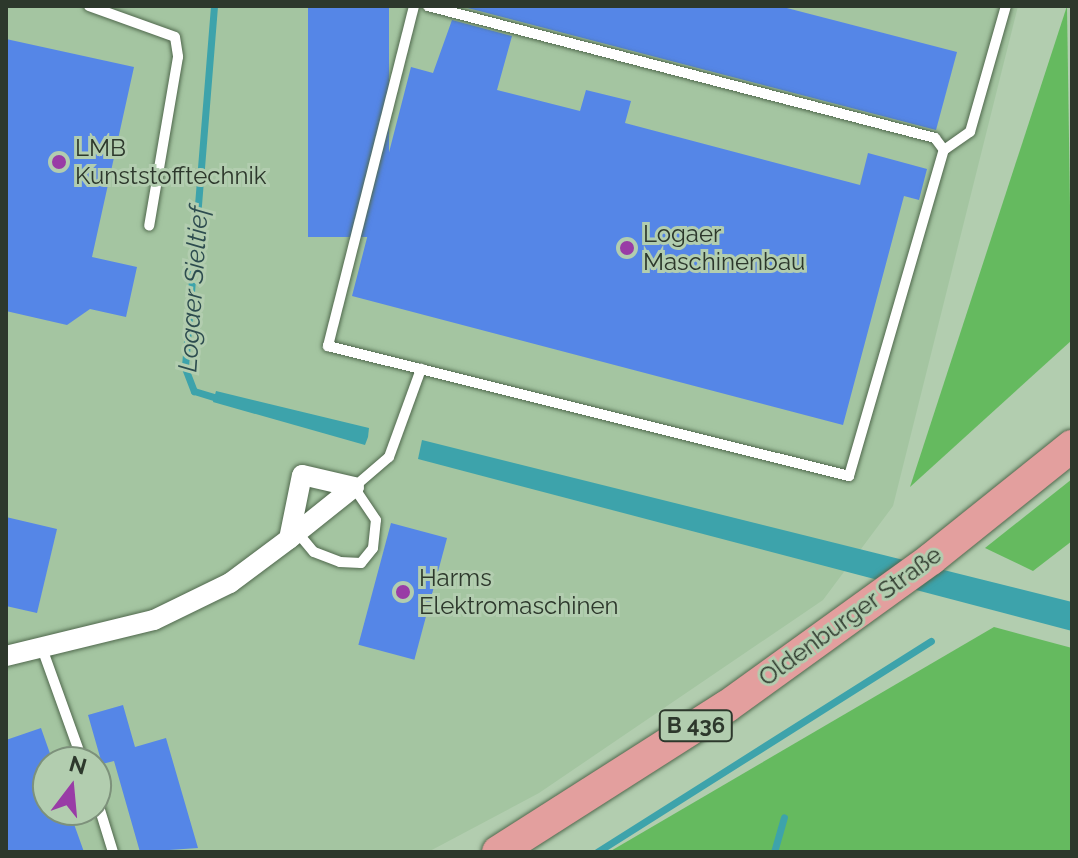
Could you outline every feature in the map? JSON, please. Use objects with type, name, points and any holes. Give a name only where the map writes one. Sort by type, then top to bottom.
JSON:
[{"type":"main road","name":"Oldenburger Straße","points":[[498,852],[726,707],[931,559],[1072,446]]},
{"type":"street","points":[[293,536],[302,475],[354,487]]},
{"type":"street","points":[[6,656],[43,651],[154,620],[230,583],[354,487]]},
{"type":"lane","points":[[89,6],[175,37],[178,57],[149,226]]},
{"type":"lane","points":[[414,6],[328,346],[849,476],[944,150],[970,132],[1006,6]]},
{"type":"lane","points":[[428,6],[935,138],[944,150]]},
{"type":"lane","points":[[293,536],[314,552],[361,563],[373,548],[376,520],[354,487],[389,457],[408,417],[421,369]]},
{"type":"lane","points":[[43,651],[77,746]]},
{"type":"lane","points":[[105,826],[113,852]]},
{"type":"shaded area","points":[[6,6],[1018,6],[893,506],[823,600],[539,793],[428,852],[6,852]]},
{"type":"green space","points":[[1067,6],[1072,340],[910,487]]},
{"type":"green space","points":[[1072,479],[1072,541],[1033,571],[985,548]]},
{"type":"green space","points":[[994,627],[1072,648],[1072,852],[609,852]]},
{"type":"water","points":[[216,391],[369,428],[368,437],[365,445],[213,402]]},
{"type":"water","points":[[422,440],[1072,602],[1072,631],[418,459]]},
{"type":"building","points":[[308,6],[389,6],[389,237],[308,237]]},
{"type":"building","points":[[460,6],[779,6],[957,52],[936,130]]},
{"type":"building","name":"Logaer Maschinenbau","points":[[452,20],[512,36],[497,90],[580,111],[586,90],[631,101],[625,123],[860,185],[868,153],[927,169],[919,200],[904,196],[843,425],[352,296],[411,67],[433,73]]},
{"type":"building","name":"LMB Kunststofftechnik","points":[[6,39],[134,67],[92,257],[137,267],[126,317],[90,309],[67,325],[6,311]]},
{"type":"building","points":[[6,517],[57,529],[37,613],[6,606]]},
{"type":"building","name":"Harms Elektromaschinen","points":[[391,523],[447,538],[414,660],[358,645]]},
{"type":"building","points":[[123,705],[135,747],[166,738],[198,848],[140,852],[112,762],[112,746],[97,746],[88,715]]},
{"type":"building","points":[[41,728],[47,746],[32,746],[32,826],[75,826],[84,852],[6,852],[6,740]]},
{"type":"waterway","name":"Logaer Sieltief","points":[[214,6],[185,368],[194,391],[214,397]]},
{"type":"waterway","points":[[597,852],[931,641]]},
{"type":"waterway","points":[[774,852],[784,817]]},
{"type":"place","name":"LMB Kunststofftechnik","points":[[59,162]]},
{"type":"place","name":"Logaer Maschinenbau","points":[[627,248]]},
{"type":"place","name":"Harms Elektromaschinen","points":[[403,592]]}]
